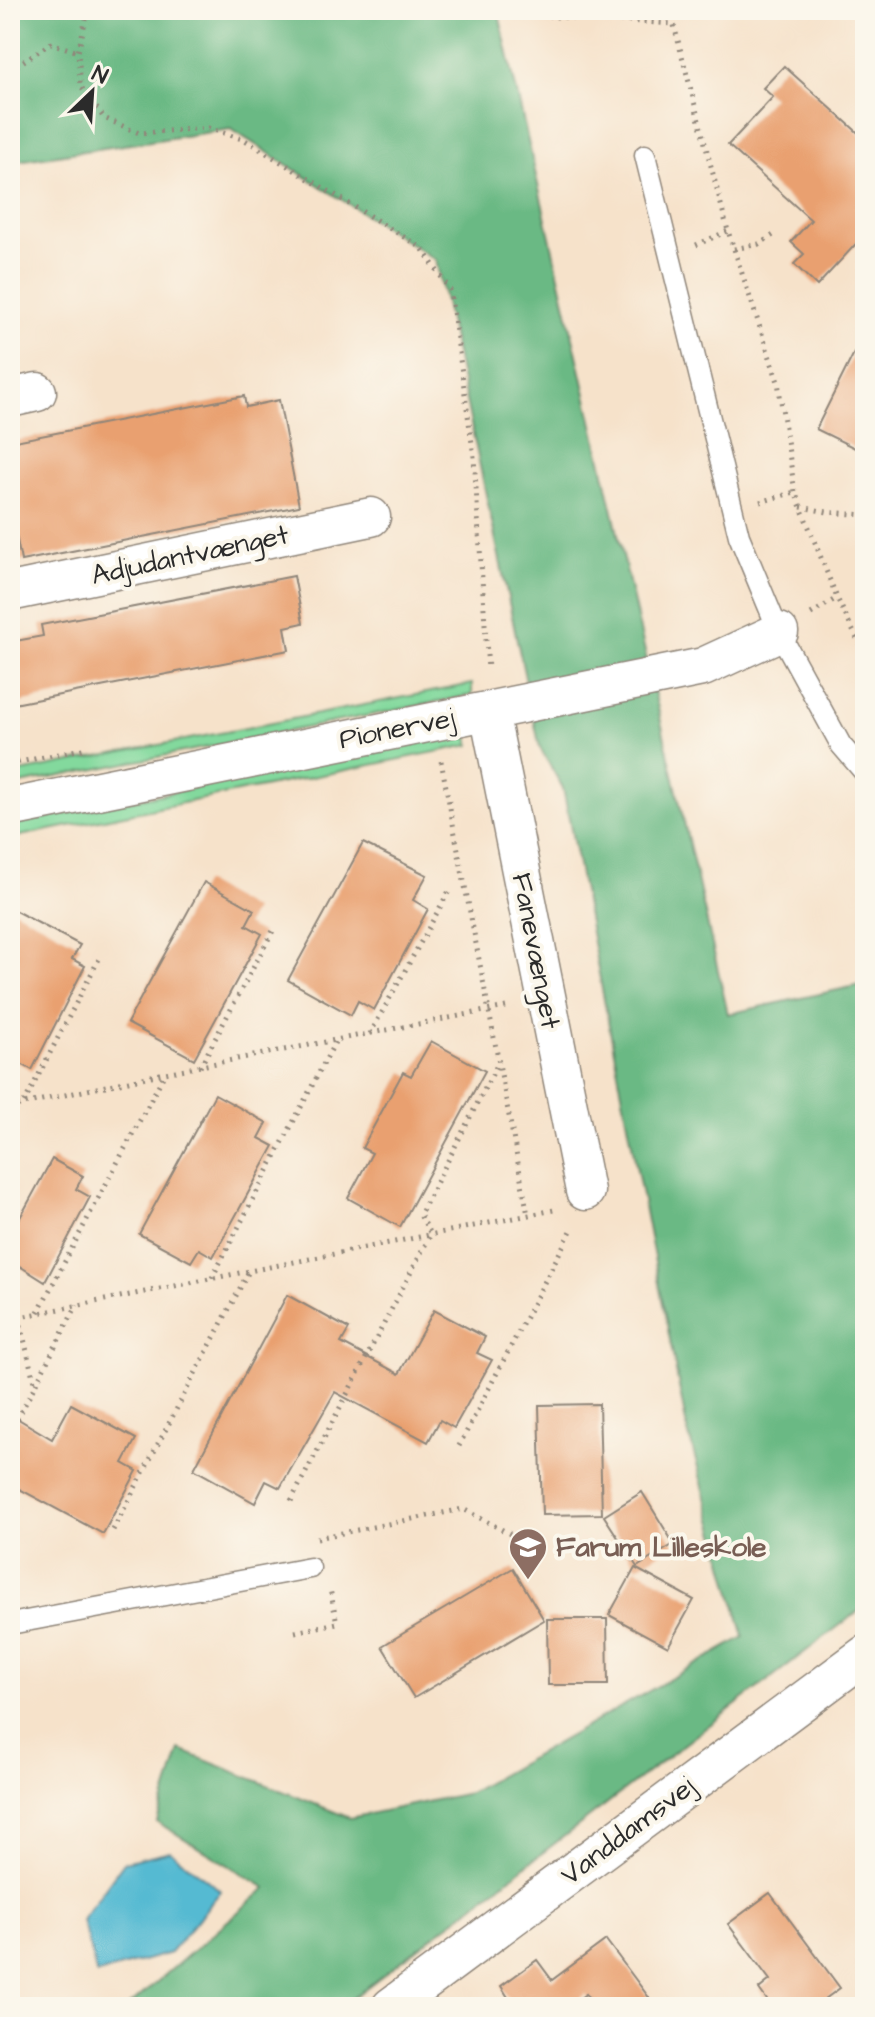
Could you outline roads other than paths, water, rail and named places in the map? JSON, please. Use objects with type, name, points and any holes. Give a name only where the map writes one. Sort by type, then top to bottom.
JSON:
[{"type":"street","name":"Adjudantvænget","points":[[10,592],[371,517]]},
{"type":"street","name":"Pionervej","points":[[10,808],[703,667],[779,632]]},
{"type":"street","name":"Fanevænget","points":[[489,711],[585,1197]]},
{"type":"street","name":"Vanddamsvej","points":[[391,2007],[865,1655]]},
{"type":"lane","points":[[645,155],[739,536],[779,632],[841,745],[865,773]]},
{"type":"lane","points":[[10,1624],[310,1568]]},
{"type":"water","points":[[170,1851],[221,1891],[170,1953],[97,1974],[82,1920],[124,1862]]},
{"type":"place","name":"Farum Lilleskole","points":[[528,1581]]}]
